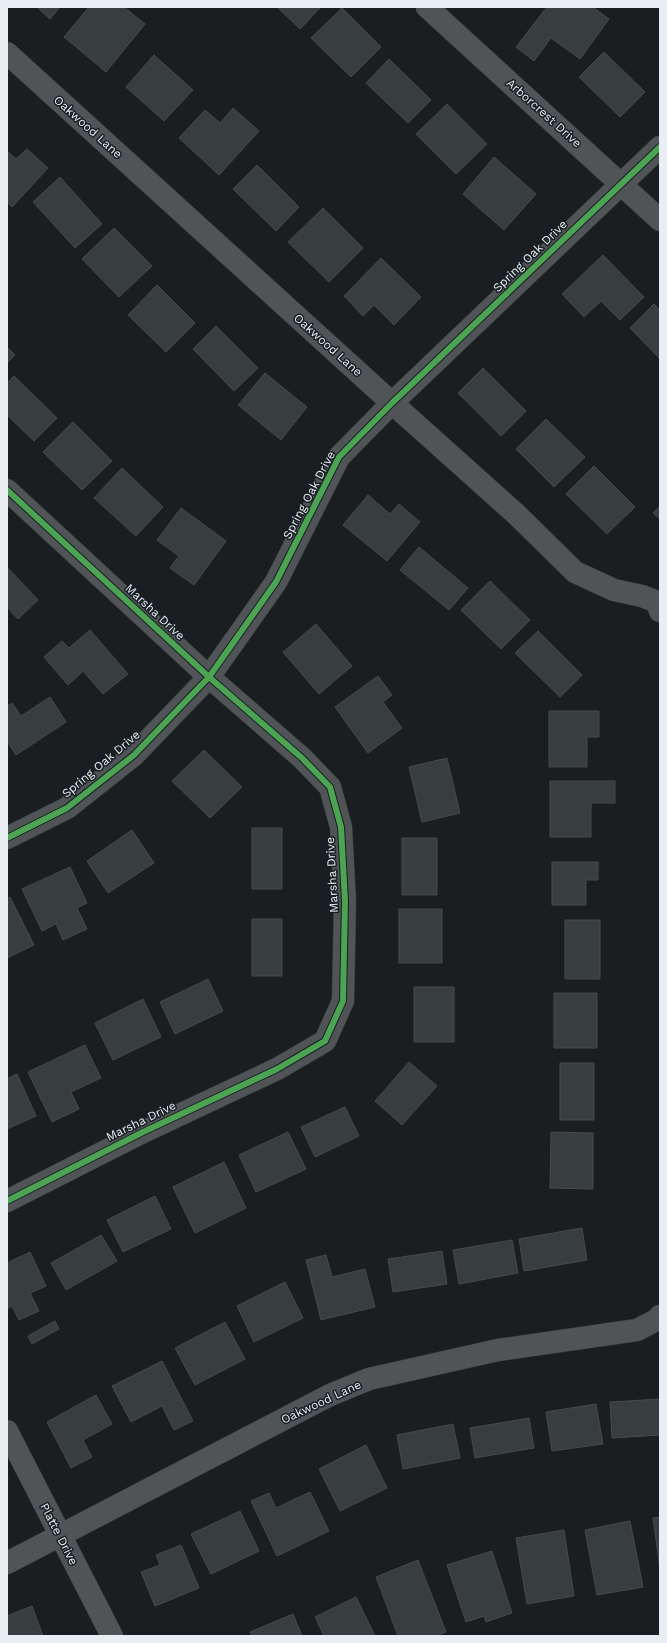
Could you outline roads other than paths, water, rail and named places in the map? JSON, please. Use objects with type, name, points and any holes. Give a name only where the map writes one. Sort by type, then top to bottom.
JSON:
[{"type":"street","name":"Arborcrest Drive","points":[[428,7],[660,220]]},
{"type":"street","name":"Oakwood Lane","points":[[7,53],[516,514],[576,572],[614,590],[642,596],[657,602],[660,611]]},
{"type":"street","name":"Spring Oak Drive","points":[[7,838],[67,808],[134,755],[209,677],[276,582],[339,457],[392,403],[660,147]]},
{"type":"street","name":"Marsha Drive","points":[[7,490],[209,677],[302,758],[330,787],[341,827],[345,902],[343,1001],[325,1041],[277,1069],[142,1132],[7,1201]]},
{"type":"street","name":"Oakwood Lane","points":[[7,1563],[330,1395],[369,1379],[498,1350],[637,1330],[660,1318],[660,1316]]},
{"type":"street","name":"Platte Drive","points":[[7,1431],[112,1636]]}]
